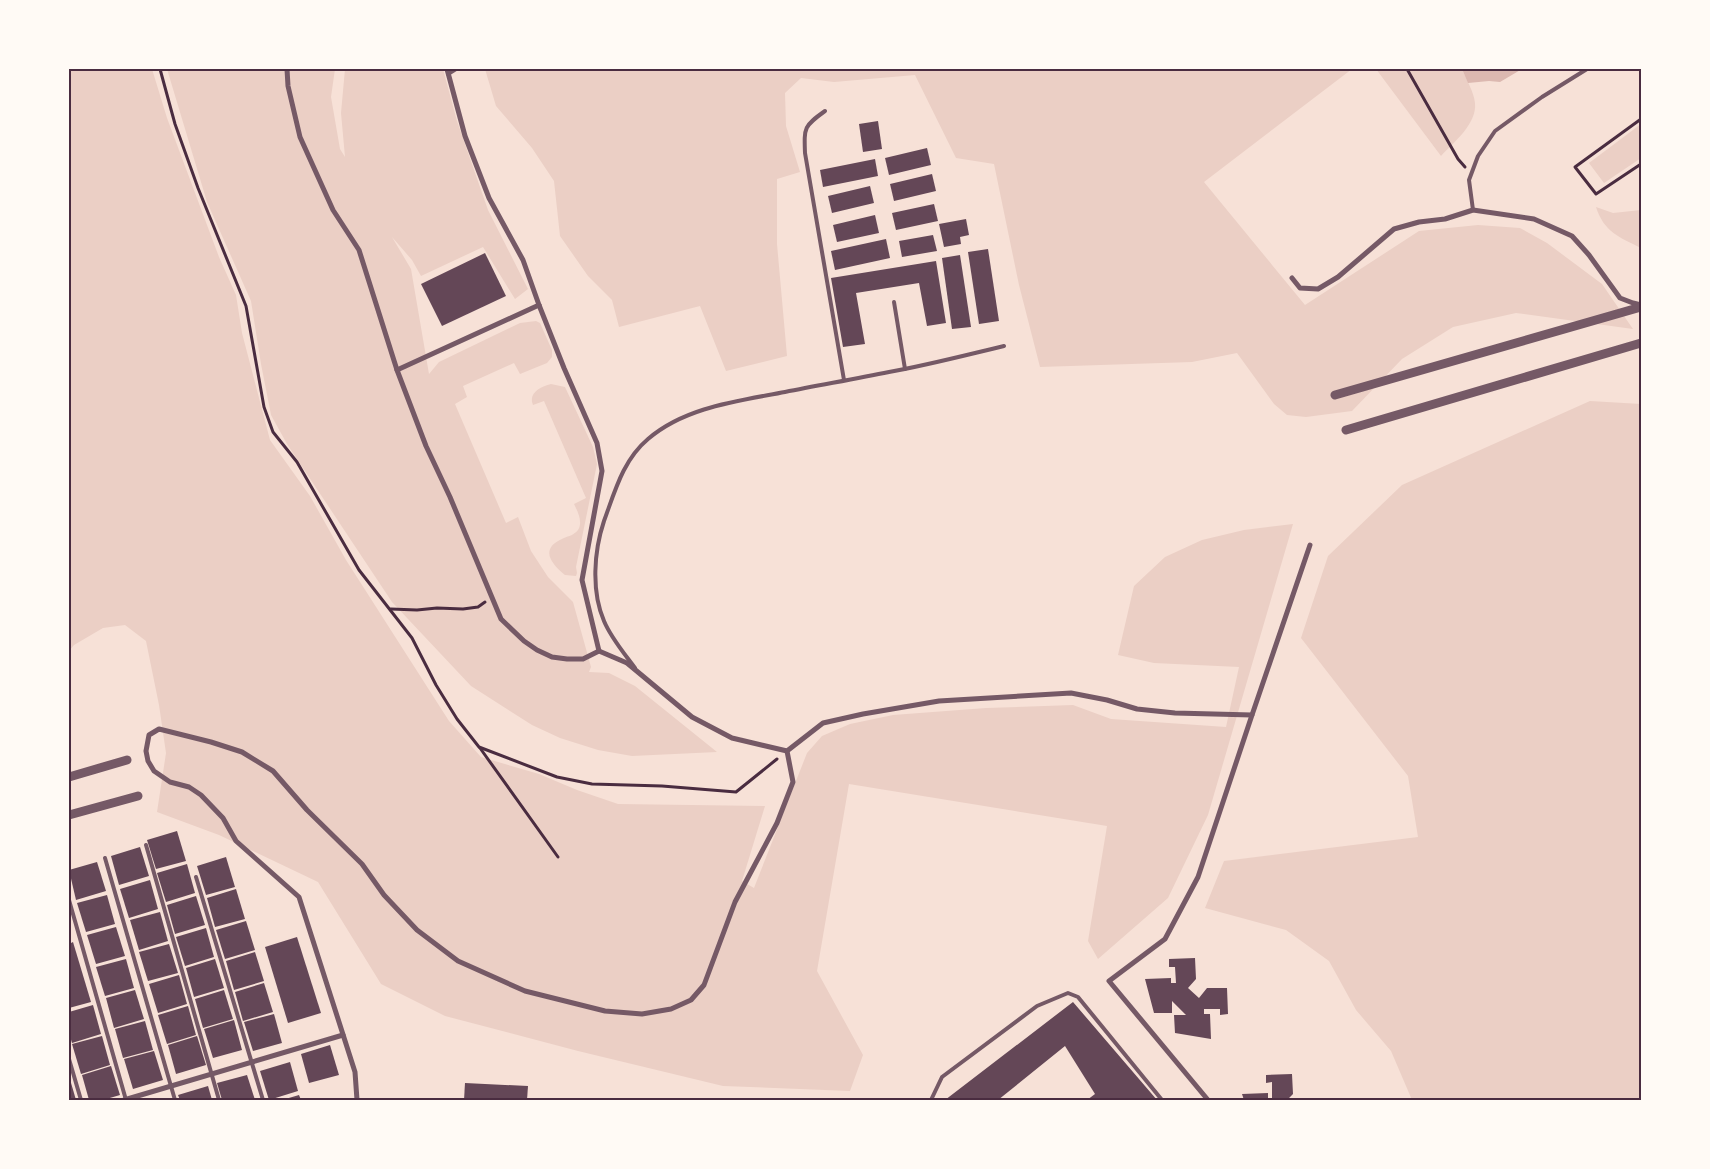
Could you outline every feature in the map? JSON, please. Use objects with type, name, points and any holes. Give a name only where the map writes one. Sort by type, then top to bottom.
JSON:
[{"type":"street","points":[[287,69],[288,86],[300,137],[333,210],[359,250],[397,370],[426,446],[450,497],[501,619],[536,650],[567,660],[583,659],[599,651],[627,663],[692,717],[732,738],[787,751]]},
{"type":"street","points":[[448,71],[465,136],[489,198],[523,260],[538,305],[591,429],[600,456],[602,471],[582,580],[599,651]]},
{"type":"street","points":[[1292,278],[1300,288],[1318,289],[1338,277],[1394,229],[1419,222],[1445,219],[1473,210],[1534,219],[1572,236],[1589,255],[1620,298],[1641,306]]},
{"type":"street","points":[[397,370],[538,305]]},
{"type":"street","points":[[1335,394],[1641,306]]},
{"type":"street","points":[[1346,430],[1641,343]]},
{"type":"street","points":[[1208,1100],[1108,981],[1165,939],[1198,877],[1310,545]]},
{"type":"street","points":[[787,751],[823,723],[939,701],[1071,693],[1107,700],[1137,709],[1175,713],[1252,715]]},
{"type":"street","points":[[357,1100],[355,1072],[299,897],[236,841],[223,818],[201,795],[189,787],[170,782],[154,771],[148,761],[146,751],[150,735],[159,729],[242,752],[273,771],[307,810],[362,864],[384,895],[417,930],[458,961],[525,991],[605,1011],[642,1014],[671,1009],[691,1000],[704,985],[735,902],[777,823],[793,782],[787,751]]},
{"type":"street","points":[[69,777],[127,760]]},
{"type":"street","points":[[69,815],[138,796]]},
{"type":"street","points":[[125,1100],[343,1035]]},
{"type":"lane","points":[[448,71],[456,69]]},
{"type":"lane","points":[[1473,210],[1469,180],[1478,156],[1495,131],[1542,97],[1587,69]]},
{"type":"lane","points":[[825,111],[810,122],[804,133],[844,380]]},
{"type":"lane","points":[[894,302],[905,369]]},
{"type":"lane","points":[[636,670],[614,640],[604,621],[596,596],[596,567],[599,535],[626,464],[646,440],[668,424],[694,412],[751,398],[905,369],[1004,346]]},
{"type":"lane","points":[[146,846],[219,1100]]},
{"type":"lane","points":[[105,858],[175,1100]]},
{"type":"lane","points":[[196,877],[263,1100]]},
{"type":"lane","points":[[69,900],[125,1100]]},
{"type":"lane","points":[[931,1100],[942,1077],[1037,1006],[1068,993],[1078,997],[1162,1100]]},
{"type":"lane","points":[[69,1059],[81,1100]]},
{"type":"path","points":[[160,69],[175,124],[194,179],[246,306],[264,407],[273,432],[297,462],[359,570],[412,638],[436,685],[457,719],[480,747],[558,857]]},
{"type":"path","points":[[1407,69],[1458,159],[1471,174]]},
{"type":"path","points":[[1641,119],[1575,167],[1596,194],[1641,164]]},
{"type":"path","points":[[390,609],[417,610],[478,607],[483,605],[490,594]]},
{"type":"path","points":[[480,747],[557,777],[592,784],[662,786],[736,792],[787,751]]},
{"type":"shaded area","points":[[69,69],[152,69],[167,118],[219,257],[236,295],[242,333],[270,440],[310,496],[346,560],[449,721],[481,757],[539,774],[618,804],[765,806],[742,881],[754,888],[807,753],[822,736],[850,724],[893,715],[986,708],[1073,705],[1111,719],[1226,727],[1239,667],[1154,663],[1118,655],[1134,586],[1165,557],[1202,540],[1244,530],[1293,524],[1208,815],[1168,898],[1098,959],[1088,941],[1107,826],[849,784],[817,971],[863,1055],[850,1091],[723,1086],[445,1016],[381,984],[318,882],[219,835],[157,812],[166,753],[159,705],[146,641],[125,625],[103,628],[74,645],[69,651]]},
{"type":"shaded area","points":[[167,69],[335,69],[331,97],[340,149],[345,157],[341,113],[345,69],[443,69],[457,121],[488,210],[528,289],[515,299],[483,247],[421,276],[412,260],[392,237],[411,269],[429,374],[439,362],[520,323],[536,321],[540,323],[552,350],[552,357],[547,363],[520,374],[514,363],[463,386],[467,397],[455,404],[506,523],[518,517],[531,551],[548,577],[573,602],[591,667],[589,672],[609,673],[635,686],[717,752],[632,756],[598,750],[560,738],[532,725],[471,686],[392,602],[287,444],[271,415],[251,301],[207,202]]},
{"type":"shaded area","points":[[485,69],[1352,69],[1204,182],[1305,305],[1419,231],[1478,225],[1520,228],[1547,243],[1602,284],[1633,329],[1516,313],[1453,327],[1402,359],[1352,411],[1306,417],[1287,415],[1274,404],[1237,353],[1192,362],[1040,367],[1019,285],[994,164],[956,158],[915,75],[834,82],[801,78],[785,93],[786,126],[800,172],[777,179],[777,244],[787,356],[726,371],[700,306],[619,327],[612,300],[588,276],[560,236],[554,181],[532,148],[496,106]]},
{"type":"shaded area","points":[[1376,69],[1462,69],[1473,94],[1475,111],[1464,132],[1441,156]]},
{"type":"shaded area","points":[[1462,69],[1522,69],[1500,82],[1468,83]]},
{"type":"shaded area","points":[[1641,124],[1641,158],[1604,183],[1589,163]]},
{"type":"shaded area","points":[[1596,207],[1613,213],[1641,210],[1641,248],[1613,233],[1603,222]]},
{"type":"shaded area","points":[[551,384],[565,387],[593,447],[597,464],[576,567],[576,576],[565,575],[551,560],[550,555],[552,546],[556,542],[578,530],[580,520],[574,504],[586,498],[544,401],[533,405],[532,397],[536,391]]},
{"type":"shaded area","points":[[1590,401],[1641,404],[1641,1100],[1412,1100],[1391,1051],[1356,1010],[1329,961],[1286,930],[1205,908],[1224,861],[1418,837],[1408,776],[1301,638],[1328,556],[1402,485]]},
{"type":"building","points":[[878,121],[882,149],[863,152],[859,124]]},
{"type":"building","points":[[927,148],[931,165],[889,175],[885,158]]},
{"type":"building","points":[[875,159],[878,176],[823,187],[820,170]]},
{"type":"building","points":[[932,174],[936,191],[894,201],[890,184]]},
{"type":"building","points":[[870,186],[874,203],[832,213],[828,196]]},
{"type":"building","points":[[934,204],[938,221],[896,230],[892,213]]},
{"type":"building","points":[[875,215],[879,233],[837,242],[833,225]]},
{"type":"building","points":[[966,219],[969,235],[960,237],[961,244],[944,247],[939,224]]},
{"type":"building","points":[[933,235],[937,251],[902,257],[899,241]]},
{"type":"building","points":[[886,239],[890,258],[835,270],[831,251]]},
{"type":"building","points":[[988,249],[999,321],[979,324],[968,252]]},
{"type":"building","points":[[485,253],[506,296],[442,326],[421,284]]},
{"type":"building","points":[[960,255],[971,327],[952,329],[942,258]]},
{"type":"building","points":[[936,261],[946,323],[927,326],[919,283],[856,293],[865,344],[843,347],[831,278]]},
{"type":"building","points":[[177,831],[186,861],[156,869],[147,840]]},
{"type":"building","points":[[140,847],[149,876],[119,885],[111,856]]},
{"type":"building","points":[[226,857],[235,887],[206,895],[197,866]]},
{"type":"building","points":[[97,862],[106,891],[76,900],[69,870]]},
{"type":"building","points":[[187,864],[195,893],[166,902],[157,873]]},
{"type":"building","points":[[150,880],[158,909],[129,918],[120,889]]},
{"type":"building","points":[[236,889],[245,919],[215,927],[207,898]]},
{"type":"building","points":[[107,895],[115,924],[86,932],[77,903]]},
{"type":"building","points":[[196,896],[205,925],[175,934],[167,905]]},
{"type":"building","points":[[160,912],[168,941],[139,950],[130,920]]},
{"type":"building","points":[[246,921],[255,950],[225,959],[216,930]]},
{"type":"building","points":[[116,927],[125,956],[96,964],[87,935]]},
{"type":"building","points":[[206,928],[214,957],[185,966],[176,937]]},
{"type":"building","points":[[297,937],[321,1013],[288,1023],[265,947]]},
{"type":"building","points":[[73,942],[91,1002],[69,1008],[69,944]]},
{"type":"building","points":[[169,944],[178,973],[148,981],[139,952]]},
{"type":"building","points":[[255,952],[264,981],[234,990],[226,961]]},
{"type":"building","points":[[1195,958],[1196,979],[1188,988],[1199,998],[1207,988],[1227,988],[1228,1014],[1220,1015],[1220,1009],[1204,1009],[1204,1014],[1210,1014],[1211,1039],[1175,1033],[1174,1015],[1186,1015],[1172,1001],[1172,1013],[1154,1013],[1145,979],[1171,978],[1171,983],[1176,983],[1175,967],[1169,967],[1169,959]]},
{"type":"building","points":[[126,959],[134,988],[105,996],[96,967]]},
{"type":"building","points":[[215,959],[224,988],[194,997],[186,968]]},
{"type":"building","points":[[179,975],[187,1004],[158,1013],[149,984]]},
{"type":"building","points":[[264,983],[273,1012],[243,1021],[235,992]]},
{"type":"building","points":[[135,990],[144,1019],[114,1028],[106,998]]},
{"type":"building","points":[[224,990],[233,1019],[203,1028],[195,999]]},
{"type":"building","points":[[1073,1002],[1157,1100],[1087,1100],[1095,1094],[1065,1046],[998,1100],[945,1100]]},
{"type":"building","points":[[93,1005],[101,1034],[72,1043],[69,1033],[69,1012]]},
{"type":"building","points":[[188,1006],[196,1035],[167,1044],[158,1015]]},
{"type":"building","points":[[274,1014],[282,1043],[253,1051],[244,1022]]},
{"type":"building","points":[[234,1020],[242,1050],[213,1058],[204,1029]]},
{"type":"building","points":[[145,1021],[153,1050],[123,1058],[115,1029]]},
{"type":"building","points":[[102,1036],[110,1065],[81,1074],[72,1044]]},
{"type":"building","points":[[197,1036],[206,1065],[176,1074],[168,1045]]},
{"type":"building","points":[[330,1045],[339,1075],[309,1083],[301,1054]]},
{"type":"building","points":[[154,1051],[163,1080],[133,1089],[124,1059]]},
{"type":"building","points":[[290,1062],[298,1091],[269,1100],[260,1071]]},
{"type":"building","points":[[111,1066],[120,1095],[103,1100],[89,1100],[82,1075]]},
{"type":"building","points":[[1292,1074],[1293,1094],[1287,1100],[1244,1100],[1242,1094],[1268,1093],[1268,1098],[1272,1098],[1272,1082],[1266,1083],[1266,1075]]},
{"type":"building","points":[[247,1075],[255,1100],[222,1100],[217,1083]]},
{"type":"building","points":[[69,1076],[76,1100],[69,1100]]},
{"type":"building","points":[[465,1083],[528,1086],[527,1100],[464,1100]]},
{"type":"building","points":[[208,1086],[212,1100],[180,1100],[178,1095]]},
{"type":"building","points":[[299,1095],[301,1100],[282,1100]]}]
